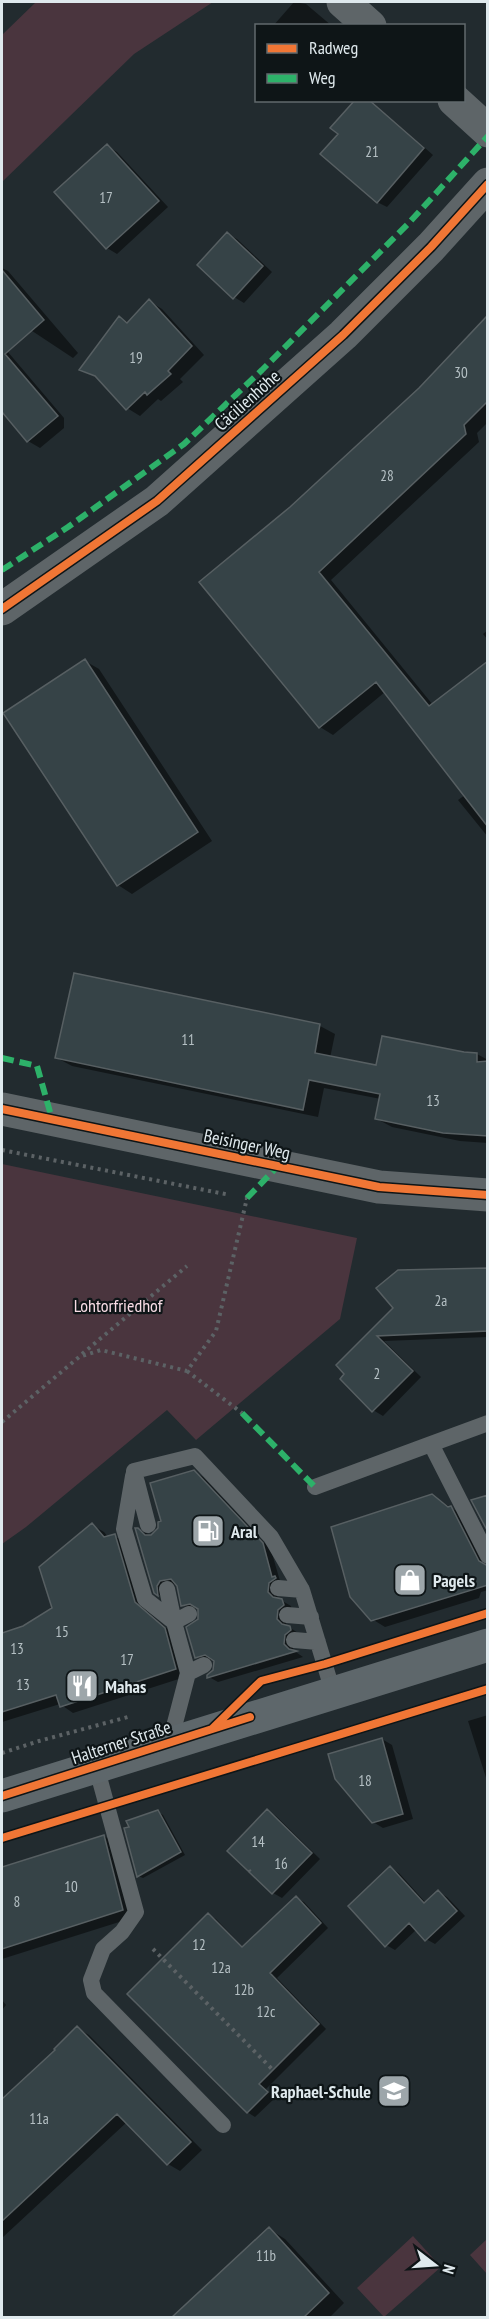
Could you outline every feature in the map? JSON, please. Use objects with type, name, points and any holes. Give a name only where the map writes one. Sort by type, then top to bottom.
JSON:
[{"type":"main road","name":"Halterner Straße","points":[[2,1796],[488,1645]]},
{"type":"street","points":[[343,2],[368,24]]},
{"type":"street","points":[[456,102],[488,130]]},
{"type":"street","name":"Cäcilienhöhe","points":[[2,609],[157,501],[343,335],[431,247],[488,184]]},
{"type":"street","name":"Beisinger Weg","points":[[2,1109],[379,1187],[488,1195]]},
{"type":"lane","points":[[315,1487],[488,1424]]},
{"type":"lane","points":[[431,1444],[488,1556]]},
{"type":"lane","points":[[134,1471],[195,1456],[271,1537],[302,1590],[333,1692]]},
{"type":"lane","points":[[134,1471],[148,1525]]},
{"type":"lane","points":[[134,1471],[124,1529],[145,1599],[174,1622]]},
{"type":"lane","points":[[278,1587],[302,1590]]},
{"type":"lane","points":[[167,1589],[188,1673],[170,1742]]},
{"type":"lane","points":[[174,1622],[189,1614]]},
{"type":"lane","points":[[286,1615],[311,1617]]},
{"type":"lane","points":[[294,1640],[318,1642]]},
{"type":"lane","points":[[181,1648],[197,1641]]},
{"type":"lane","points":[[188,1673],[204,1665]]},
{"type":"lane","points":[[96,1766],[136,1912],[122,1932],[103,1949],[91,1980],[94,1993],[223,2125]]},
{"type":"path","points":[[2,1150],[247,1198],[216,1331],[187,1371]]},
{"type":"path","points":[[2,1422],[188,1266]]},
{"type":"path","points":[[79,1357],[101,1350],[187,1371],[242,1413]]},
{"type":"path","points":[[50,1816],[60,1820]]},
{"type":"path","points":[[2,1838],[60,1820]]},
{"type":"path","points":[[153,1949],[272,2068]]},
{"type":"green space","points":[[36,2],[213,2],[134,54],[2,182],[2,35]]},
{"type":"green space","name":"Lohtorfriedhof","points":[[2,1164],[357,1238],[340,1319],[196,1440],[167,1410],[26,1527],[2,1544]]},
{"type":"green space","points":[[413,2236],[441,2267],[384,2317],[357,2288]]},
{"type":"green space","points":[[487,2239],[487,2274],[470,2255]]},
{"type":"building","points":[[353,102],[371,102],[424,148],[377,203],[320,154],[338,134],[330,128]]},
{"type":"building","points":[[107,144],[159,201],[106,249],[54,192]]},
{"type":"building","points":[[227,232],[263,266],[233,299],[197,265]]},
{"type":"building","points":[[2,270],[44,320],[5,354],[58,416],[27,442],[2,412]]},
{"type":"building","points":[[149,299],[192,346],[168,371],[171,374],[147,395],[145,392],[126,410],[95,376],[79,370],[119,316],[127,323]]},
{"type":"building","points":[[488,315],[488,401],[464,425],[466,434],[319,572],[429,706],[488,661],[488,827],[376,682],[319,728],[199,582],[290,507],[419,388]]},
{"type":"building","points":[[85,659],[198,832],[117,886],[3,713]]},
{"type":"building","points":[[74,973],[320,1024],[315,1053],[376,1065],[382,1036],[477,1053],[477,1062],[488,1061],[488,1136],[443,1133],[375,1119],[380,1094],[309,1080],[303,1110],[55,1058]]},
{"type":"building","points":[[488,1268],[488,1331],[377,1336],[413,1371],[372,1412],[340,1379],[344,1374],[336,1365],[393,1308],[376,1288],[398,1270]]},
{"type":"building","points":[[194,1470],[263,1543],[272,1577],[276,1578],[269,1583],[268,1592],[273,1597],[282,1599],[284,1605],[278,1610],[277,1619],[282,1624],[290,1626],[291,1630],[285,1635],[284,1644],[289,1649],[297,1651],[207,1678],[213,1670],[214,1661],[205,1655],[195,1658],[186,1627],[198,1619],[198,1609],[190,1604],[181,1606],[177,1586],[171,1579],[160,1581],[157,1586],[158,1596],[154,1593],[135,1528],[145,1535],[151,1535],[158,1528],[158,1522],[161,1521],[150,1483]]},
{"type":"building","points":[[432,1494],[448,1507],[451,1506],[479,1561],[488,1566],[488,1585],[371,1621],[350,1597],[331,1527]]},
{"type":"building","points":[[488,1495],[488,1532],[471,1500]]},
{"type":"building","points":[[92,1523],[104,1537],[115,1534],[135,1602],[165,1628],[176,1669],[60,1707],[56,1695],[2,1712],[2,1633],[23,1626],[52,1608],[39,1567]]},
{"type":"building","points":[[382,1738],[403,1814],[372,1823],[335,1779],[328,1754]]},
{"type":"building","points":[[267,1809],[312,1853],[272,1894],[249,1872],[251,1870],[248,1871],[227,1851]]},
{"type":"building","points":[[158,1810],[181,1852],[137,1877],[124,1828],[129,1827],[126,1821]]},
{"type":"building","points":[[104,1835],[123,1910],[2,1949],[2,1867]]},
{"type":"building","points":[[390,1866],[424,1903],[438,1890],[457,1911],[425,1941],[409,1923],[385,1947],[348,1906]]},
{"type":"building","points":[[296,1896],[321,1923],[270,1973],[319,2024],[259,2084],[268,2092],[247,2113],[127,1994],[208,1913],[242,1947]]},
{"type":"building","points":[[77,2026],[191,2142],[167,2165],[117,2114],[2,2221],[2,2099],[55,2050]]},
{"type":"building","points":[[269,2227],[329,2293],[303,2318],[171,2318]]},
{"type":"marked path","points":[[2,570],[68,527],[184,444],[262,370],[408,224],[488,136]]},
{"type":"marked path","points":[[2,1058],[37,1066],[52,1119]]},
{"type":"marked path","points":[[247,1198],[278,1166]]},
{"type":"marked path","points":[[242,1413],[315,1487]]},
{"type":"cycle path","points":[[2,609],[157,501],[343,335],[431,247],[488,184]]},
{"type":"cycle path","points":[[2,1109],[379,1187],[488,1195]]},
{"type":"cycle path","points":[[212,1729],[261,1681],[325,1664],[488,1613]]},
{"type":"cycle path","points":[[2,1838],[488,1689]]},
{"type":"cycle path","points":[[2,1796],[250,1717]]},
{"type":"place","name":"Aral","points":[[208,1531]]},
{"type":"place","name":"Pagels","points":[[410,1580]]},
{"type":"place","name":"Mahas","points":[[82,1686]]},
{"type":"place","name":"Raphael-Schule","points":[[394,2091]]}]
